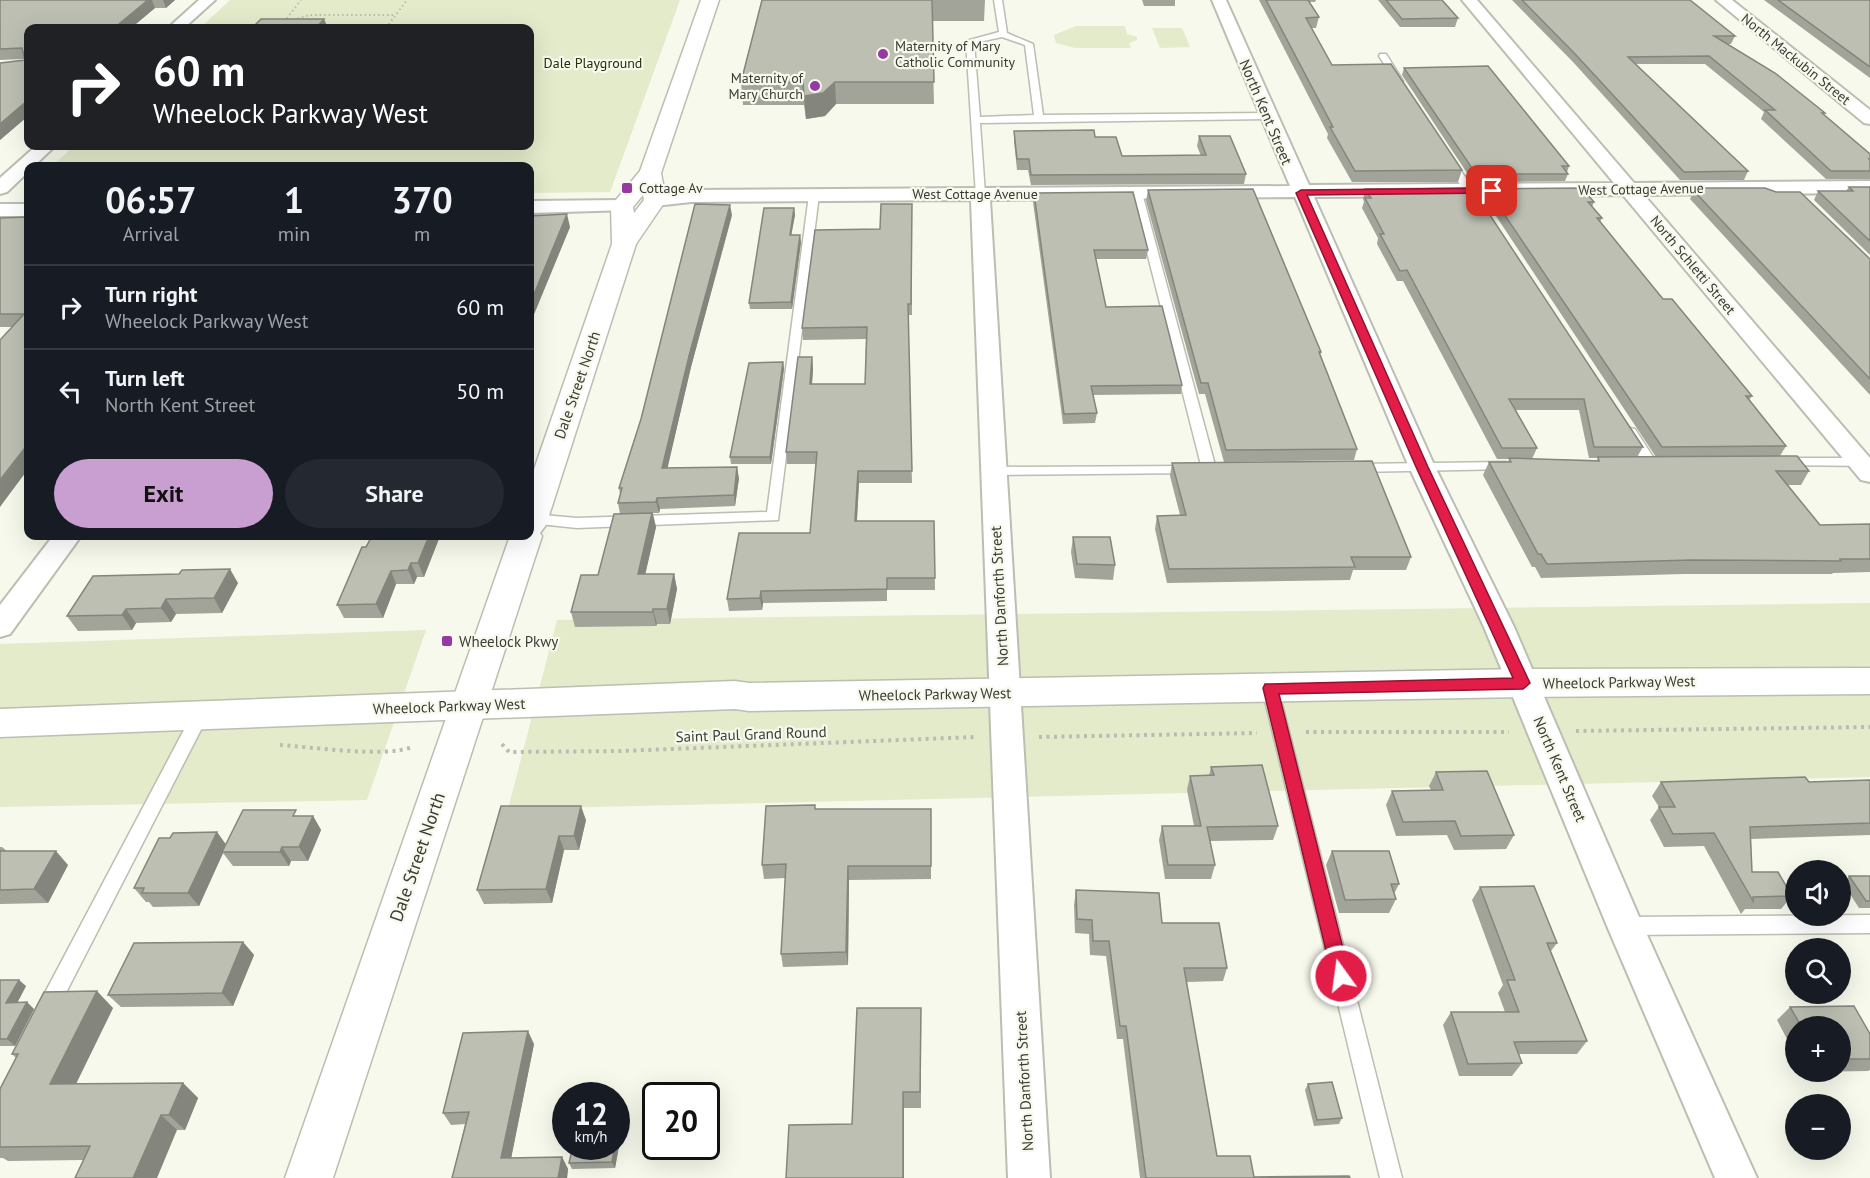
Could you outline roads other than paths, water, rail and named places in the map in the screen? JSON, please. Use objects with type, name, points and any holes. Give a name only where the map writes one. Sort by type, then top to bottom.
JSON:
[{"type":"main road","points":[[622,206],[650,173],[710,0]]},
{"type":"main road","points":[[650,173],[656,200]]},
{"type":"main road","name":"Dale Street North","points":[[534,512],[624,244],[656,200]]},
{"type":"main road","name":"Dale Street North","points":[[622,206],[624,244]]},
{"type":"main road","name":"Dale Street North","points":[[309,1178],[525,540]]},
{"type":"main road","name":"Wheelock Parkway West","points":[[0,723],[735,695],[1003,693],[1523,683],[1870,681]]},
{"type":"street","points":[[180,24],[208,0]]},
{"type":"street","name":"North Kent Street","points":[[1219,0],[1422,467],[1523,683],[1625,926],[1736,1178]]},
{"type":"street","name":"North Schletti Street","points":[[1469,0],[1867,466]]},
{"type":"street","name":"North Mackubin Street","points":[[1723,0],[1870,119]]},
{"type":"street","points":[[28,162],[42,150]]},
{"type":"street","points":[[0,188],[24,166]]},
{"type":"street","name":"West Cottage Avenue","points":[[656,200],[691,196],[1870,187]]},
{"type":"street","name":"North Danforth Street","points":[[980,194],[1005,738],[1029,1178]]},
{"type":"street","points":[[534,207],[622,206]]},
{"type":"street","points":[[0,210],[24,210]]},
{"type":"street","points":[[0,626],[64,540]]},
{"type":"lane","points":[[998,0],[1003,34]]},
{"type":"lane","points":[[980,194],[970,41],[1003,34],[1029,44],[1039,118]]},
{"type":"lane","points":[[1383,56],[1408,94]]},
{"type":"lane","points":[[975,120],[1268,116]]},
{"type":"lane","points":[[1445,152],[1483,210]]},
{"type":"lane","points":[[1791,187],[1807,203]]},
{"type":"lane","points":[[993,471],[1214,469],[1137,193]]},
{"type":"lane","points":[[534,527],[577,523],[774,517],[814,195]]},
{"type":"lane","points":[[1625,424],[1650,463]]},
{"type":"lane","points":[[1766,463],[1867,466]]},
{"type":"lane","points":[[1344,468],[1521,465]]},
{"type":"lane","points":[[1270,688],[1391,1178]]},
{"type":"lane","points":[[38,1027],[201,716]]},
{"type":"lane","points":[[1625,926],[1870,924]]},
{"type":"place","name":"Maternity of Mary Catholic Community","points":[[883,54]]},
{"type":"place","name":"Maternity of Mary Church","points":[[815,86]]},
{"type":"place","name":"Cottage Av","points":[[627,188]]},
{"type":"place","name":"Wheelock Pkwy","points":[[447,641]]},
{"type":"park label","name":"Dale Playground","points":[[593,63]]}]
